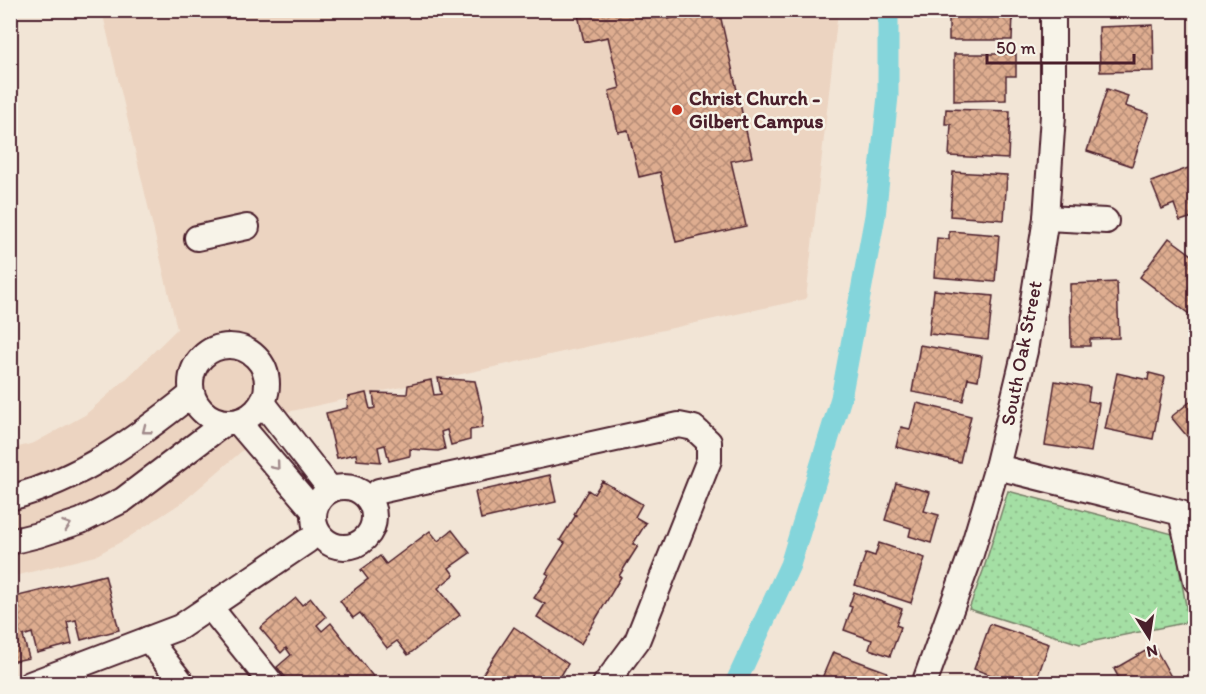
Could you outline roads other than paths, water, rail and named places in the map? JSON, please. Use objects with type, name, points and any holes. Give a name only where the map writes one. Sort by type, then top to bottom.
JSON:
[{"type":"street","name":"South Oak Street","points":[[924,684],[970,557],[997,467],[1025,351],[1046,218],[1053,115],[1053,10]]},
{"type":"street","points":[[1046,218],[1106,221]]},
{"type":"street","points":[[197,238],[247,227]]},
{"type":"street","points":[[10,542],[81,520],[123,500],[232,422],[256,412],[263,403],[268,388],[261,362],[247,351],[230,346],[221,347],[209,352],[200,360],[192,376],[192,394],[197,405],[214,420],[232,422],[315,529],[338,546],[348,547],[365,539],[374,521],[371,495]]},
{"type":"street","points":[[10,498],[71,476],[101,461],[140,435],[192,394]]},
{"type":"street","points":[[263,403],[331,490]]},
{"type":"street","points":[[30,684],[180,627],[315,529],[319,500],[331,490],[345,487],[371,495],[679,425],[694,428],[709,442],[709,460],[637,640],[605,684]]},
{"type":"street","points":[[997,467],[1181,513],[1196,581]]},
{"type":"street","points":[[210,607],[272,684]]},
{"type":"street","points":[[148,639],[183,684]]},
{"type":"waterway","points":[[735,684],[790,565],[841,398],[875,216],[888,96],[888,10]]},
{"type":"place","name":"Christ Church - Gilbert Campus","points":[[677,110]]}]
